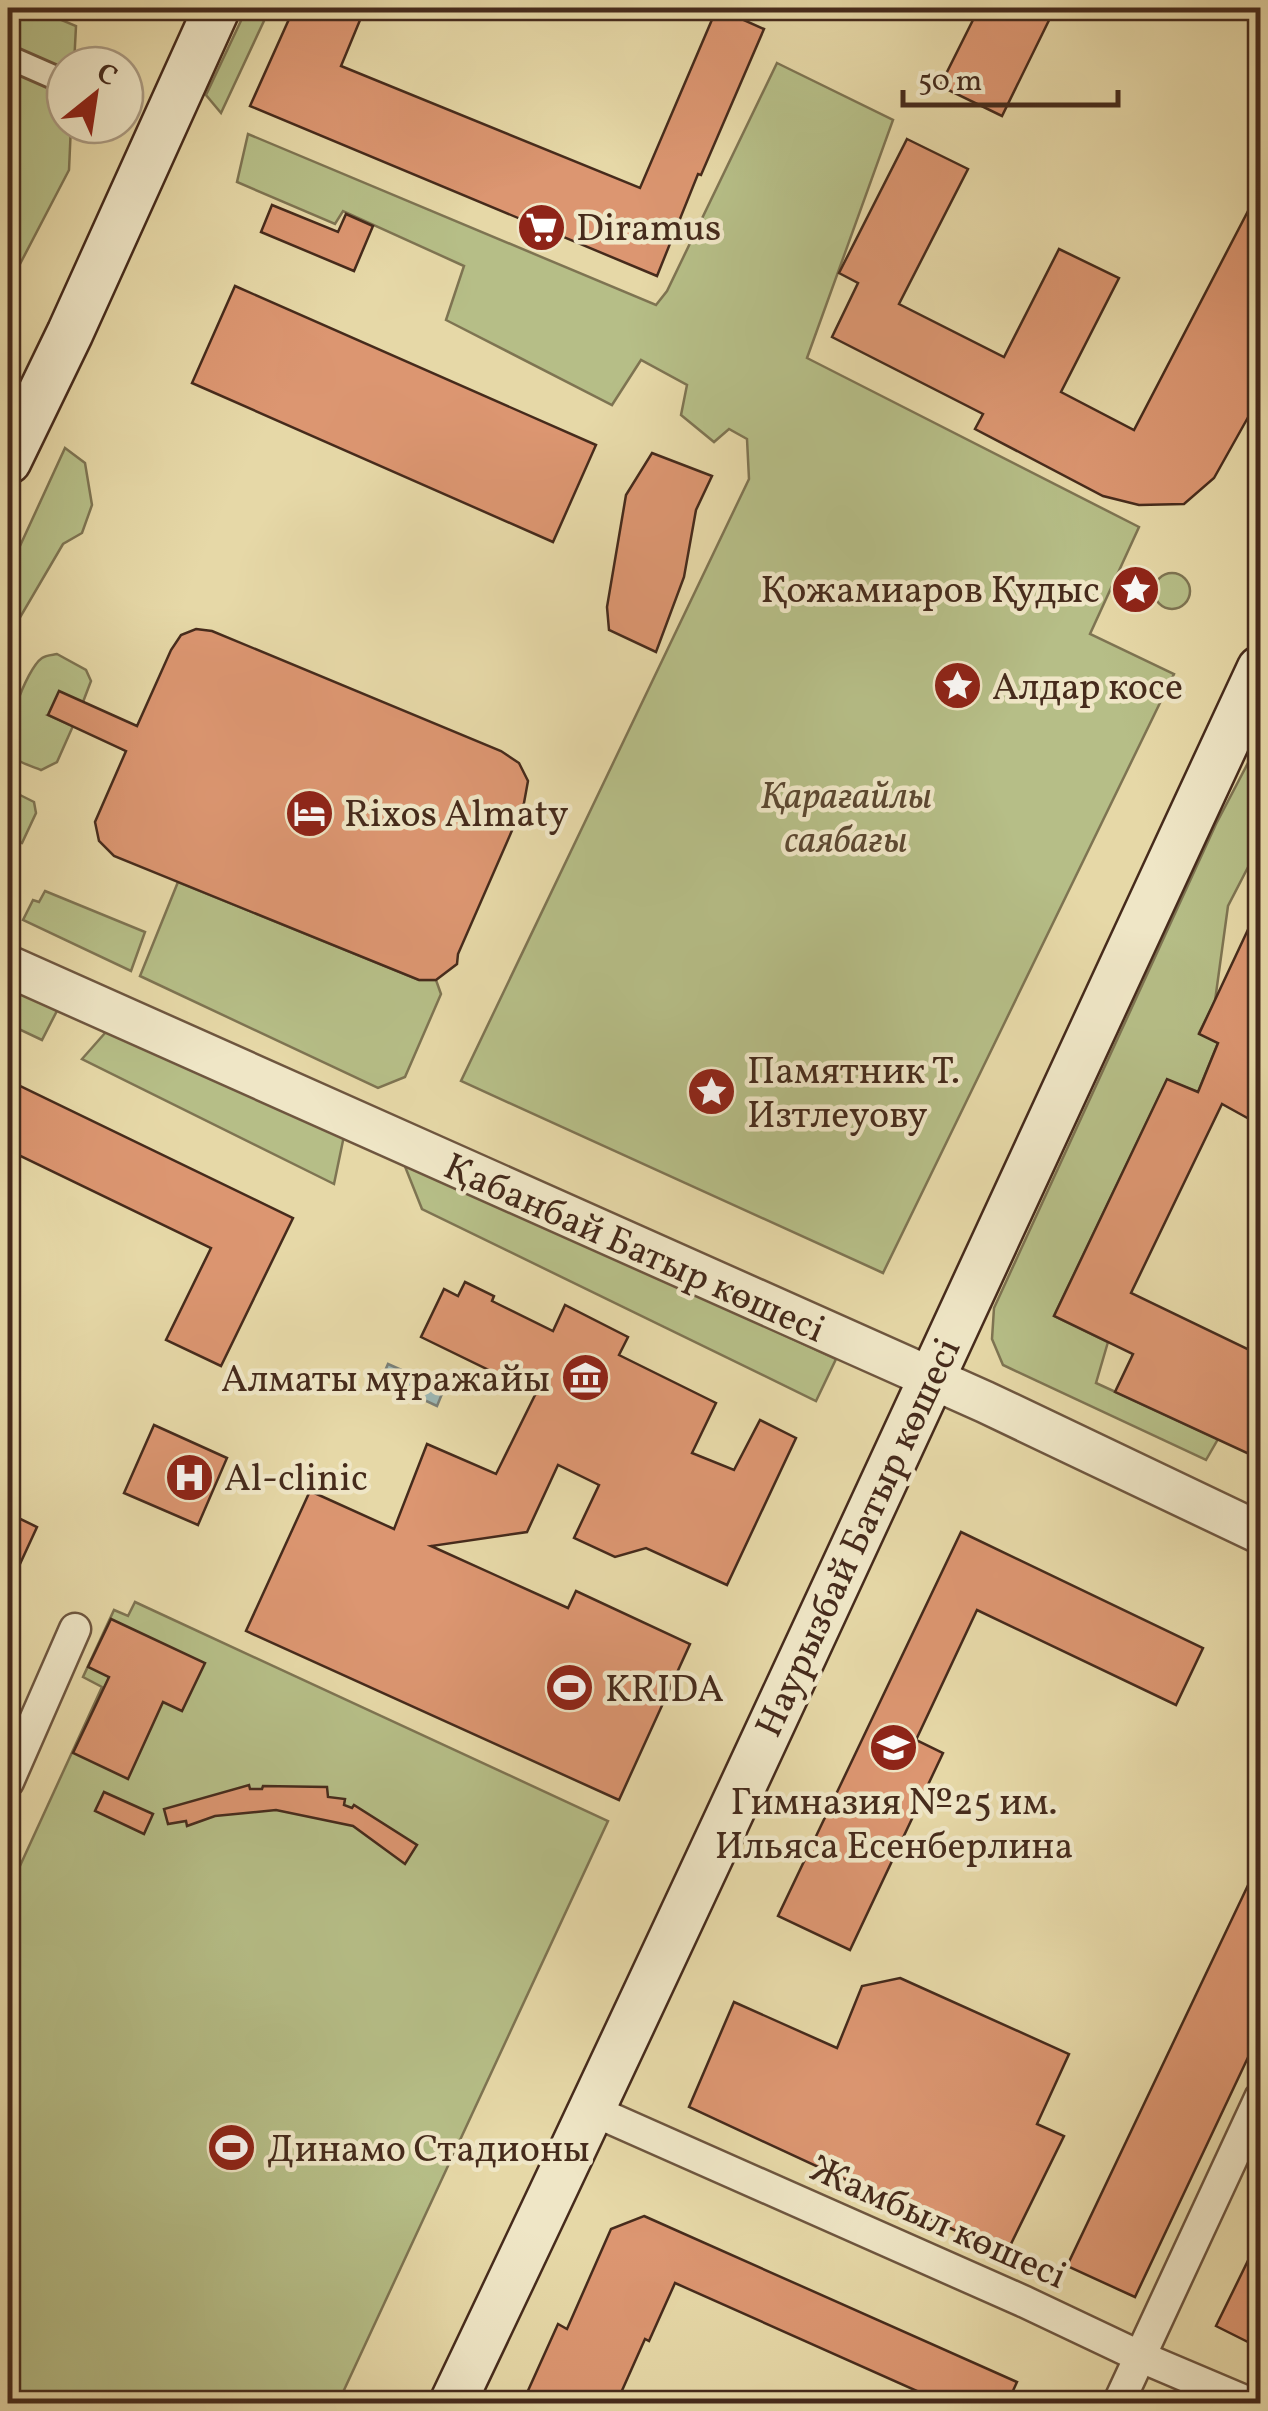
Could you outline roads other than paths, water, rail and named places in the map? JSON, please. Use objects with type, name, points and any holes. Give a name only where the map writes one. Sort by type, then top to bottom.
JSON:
[{"type":"main road","points":[[8,461],[217,8]]},
{"type":"main road","name":"Наурызбай Батыр көшесі","points":[[452,2404],[594,2111],[1260,669]]},
{"type":"street","points":[[8,57],[45,73]]},
{"type":"street","name":"Қабанбай Батыр көшесі","points":[[8,966],[930,1379],[1260,1532]]},
{"type":"street","points":[[8,1782],[75,1629]]},
{"type":"street","points":[[1118,2404],[1260,2098]]},
{"type":"street","name":"Жамбыл көшесі","points":[[594,2111],[1252,2404]]},
{"type":"water","points":[[388,1364],[444,1389],[437,1406],[381,1380]]},
{"type":"place","name":"Diramus","points":[[541,227]]},
{"type":"place","name":"Қожамиаров Қудыс","points":[[1135,589]]},
{"type":"place","name":"Алдар косе","points":[[957,686]]},
{"type":"place","name":"Rixos Almaty","points":[[309,813]]},
{"type":"place","name":"Памятник Т. Изтлеуову","points":[[712,1092]]},
{"type":"place","name":"Алматы мұражайы","points":[[585,1378]]},
{"type":"place","name":"Al-clinic","points":[[189,1477]]},
{"type":"place","name":"KRIDA","points":[[570,1688]]},
{"type":"place","name":"Гимназия №25 им. Ильяса Есенберлина","points":[[894,1747]]},
{"type":"place","name":"Динамо Стадионы","points":[[232,2148]]},
{"type":"park label","name":"Қарағайлы саябағы","points":[[846,817]]}]
